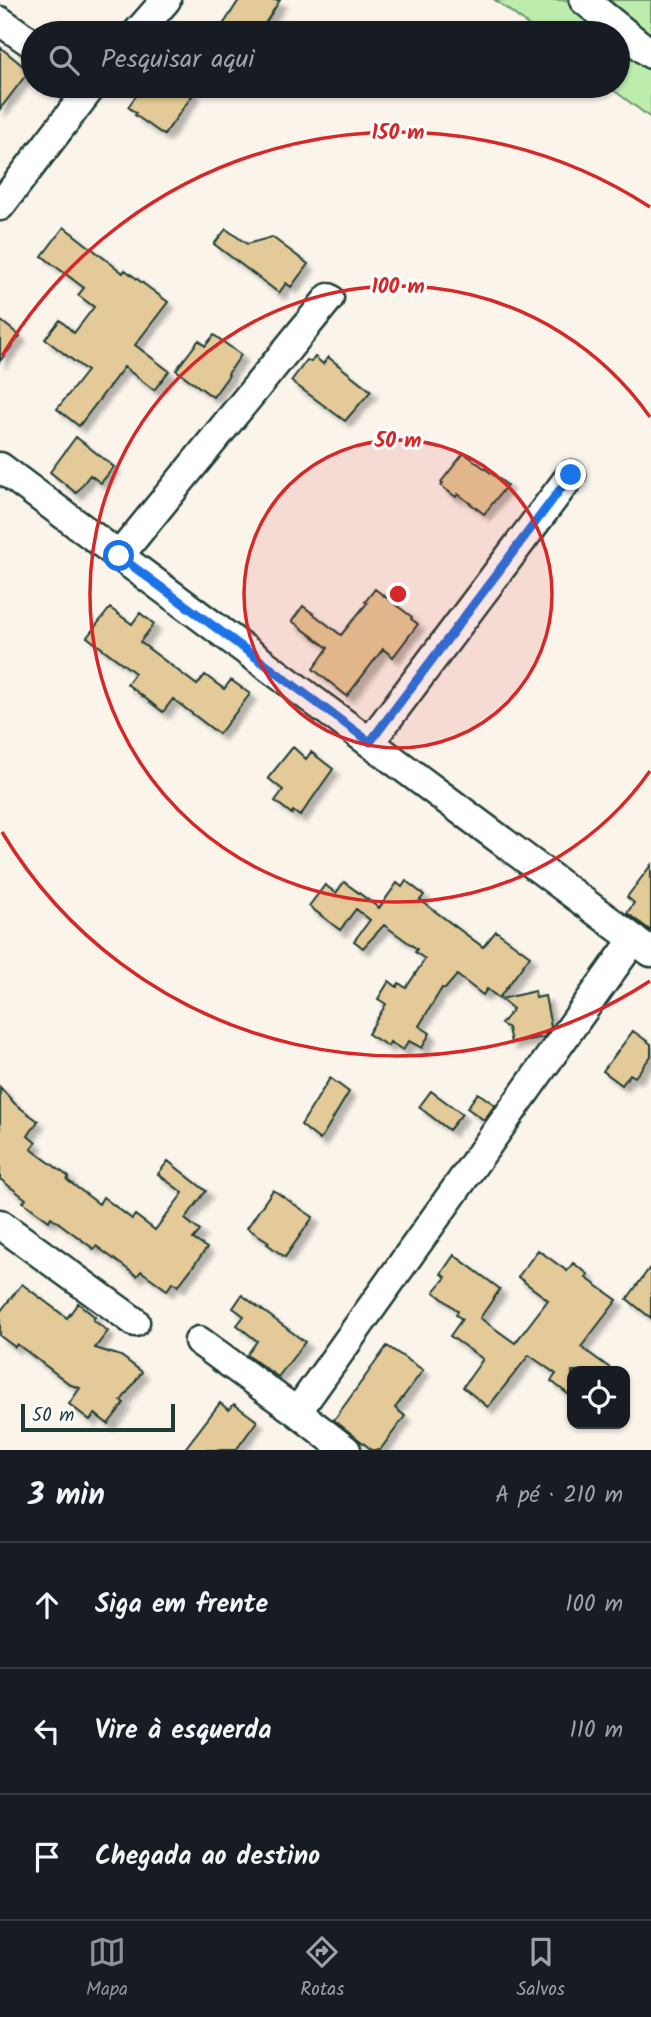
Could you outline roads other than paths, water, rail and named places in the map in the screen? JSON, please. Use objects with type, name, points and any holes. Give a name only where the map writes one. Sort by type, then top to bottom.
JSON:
[{"type":"street","points":[[148,21],[166,0]]},
{"type":"street","points":[[584,0],[610,21]]},
{"type":"street","points":[[0,20],[21,35]]},
{"type":"street","points":[[630,37],[651,54]]},
{"type":"street","points":[[0,206],[83,98]]},
{"type":"street","points":[[119,556],[329,298]]},
{"type":"street","points":[[0,467],[643,945],[297,1412]]},
{"type":"street","points":[[370,742],[571,475]]},
{"type":"street","points":[[0,1224],[135,1322]]},
{"type":"street","points":[[199,1341],[346,1450]]}]
